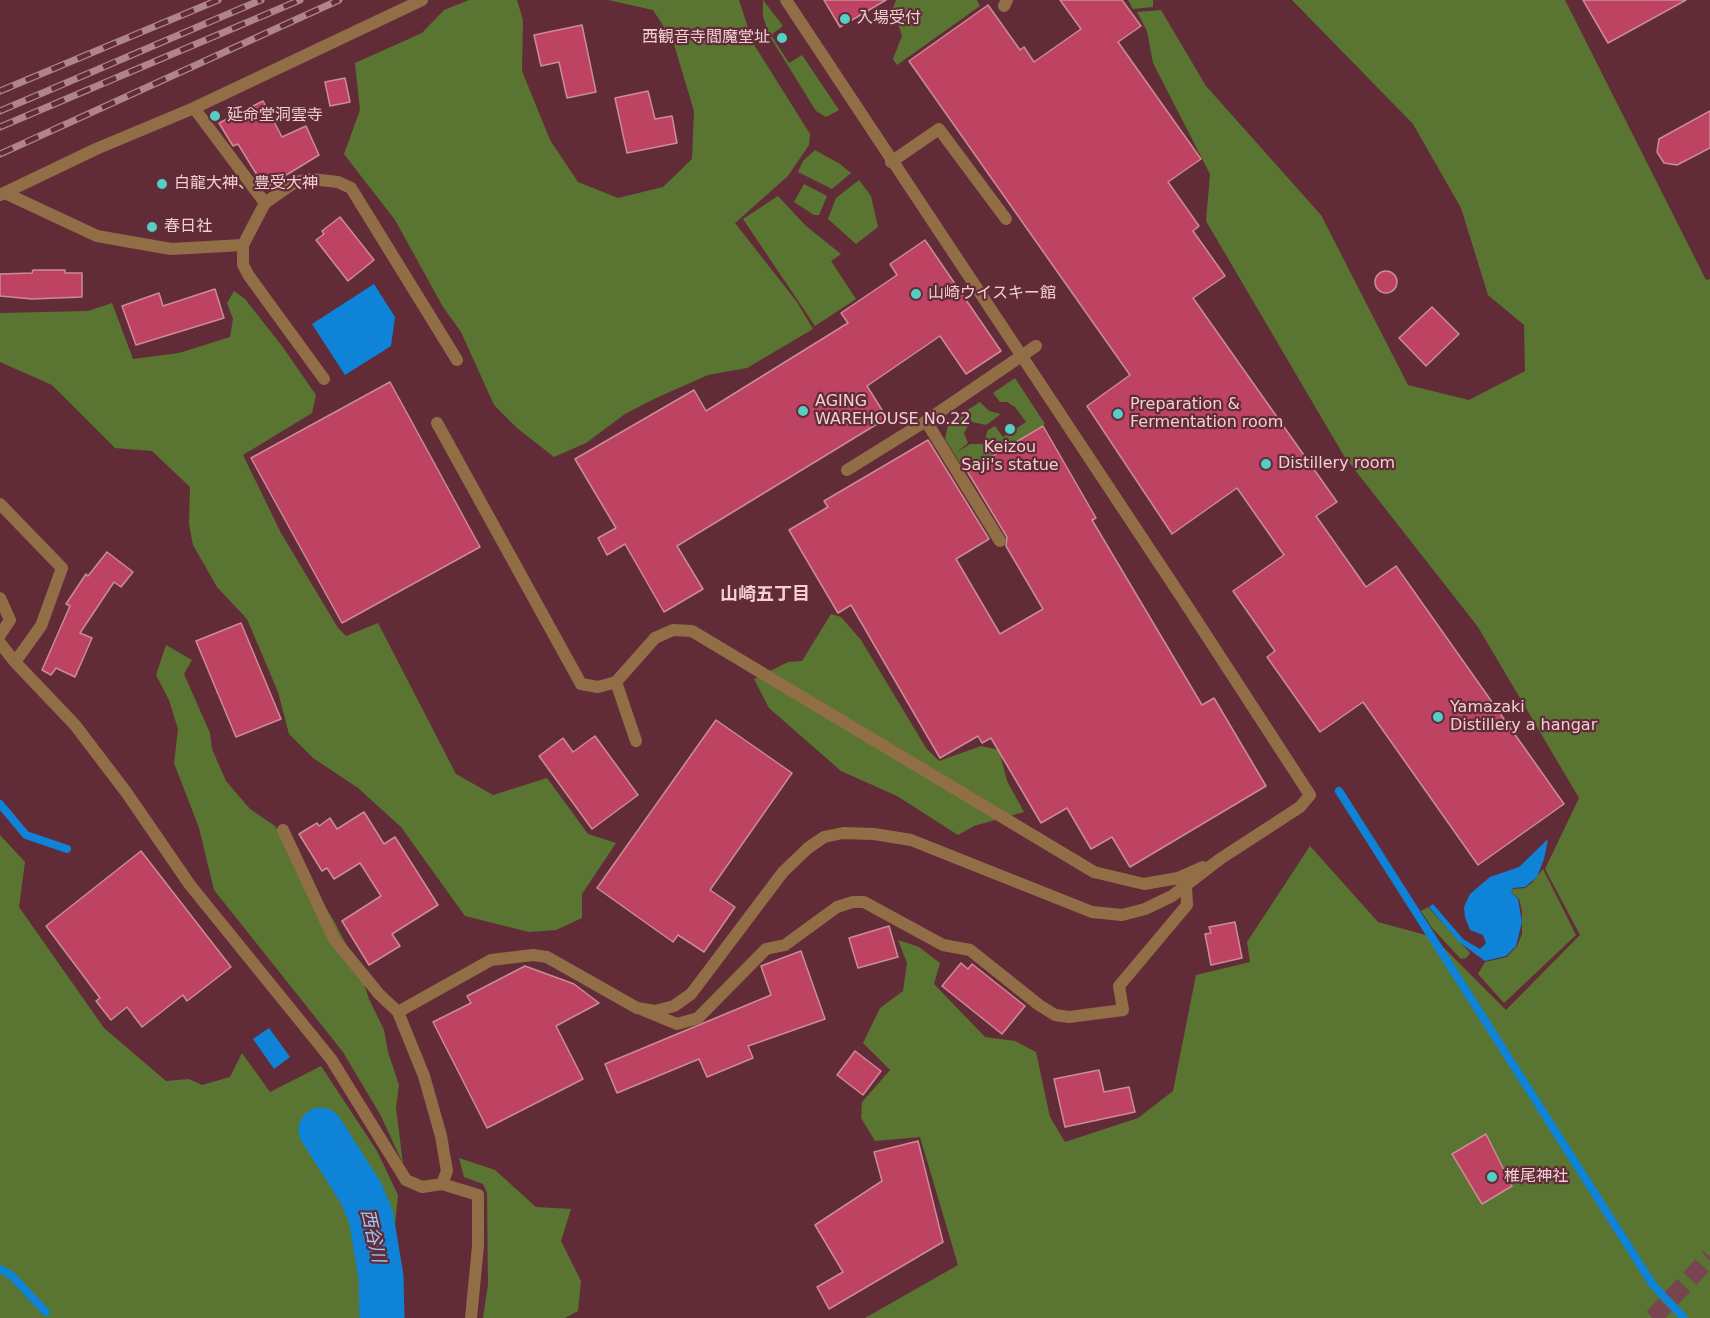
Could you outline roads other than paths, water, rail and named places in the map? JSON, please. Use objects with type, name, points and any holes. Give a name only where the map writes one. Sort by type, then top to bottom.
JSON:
[{"type":"street","points":[[3,194],[96,149],[194,108],[422,0]]},
{"type":"street","points":[[637,1008],[655,1011],[674,1006],[691,993],[783,872],[808,848],[824,837],[843,833],[874,834],[911,840],[1092,912],[1122,915],[1145,909],[1172,896],[1220,859],[1300,807],[1310,795],[786,0]]},
{"type":"street","points":[[194,108],[265,203]]},
{"type":"street","points":[[891,162],[939,129],[1006,219]]},
{"type":"street","points":[[324,379],[243,265],[243,245],[265,203],[295,182],[311,179],[338,182],[351,188],[457,360]]},
{"type":"street","points":[[3,194],[98,236],[171,249],[243,245]]},
{"type":"street","points":[[847,470],[926,421],[1036,346]]},
{"type":"street","points":[[926,421],[1000,541]]},
{"type":"street","points":[[437,423],[581,684],[598,687],[616,682],[655,638],[673,630],[692,631],[1094,872],[1120,881],[1144,884],[1178,878],[1220,859]]},
{"type":"street","points":[[0,504],[62,568],[41,626],[15,662]]},
{"type":"street","points":[[0,598],[10,620],[0,635]]},
{"type":"street","points":[[0,643],[75,725],[126,792],[190,885],[331,1059],[406,1180],[422,1187],[442,1184],[478,1195],[478,1246],[471,1318]]},
{"type":"street","points":[[616,682],[636,741]]},
{"type":"street","points":[[283,830],[334,939],[379,994],[398,1012],[424,1076],[441,1136],[447,1171],[442,1184]]},
{"type":"street","points":[[398,1012],[491,960],[533,955],[547,957],[637,1008],[677,1024],[698,1018],[766,950],[785,945],[837,907],[853,902],[864,902],[943,945],[970,950],[1055,1015],[1069,1017],[1123,1010],[1119,986],[1187,905],[1186,886]]},
{"type":"water","points":[[374,284],[395,317],[391,346],[345,375],[312,324]]},
{"type":"water","points":[[1548,839],[1537,877],[1525,887],[1513,888],[1511,892],[1518,899],[1522,922],[1516,946],[1506,956],[1485,961],[1459,942],[1429,907],[1433,904],[1463,939],[1480,949],[1486,943],[1483,935],[1470,930],[1465,917],[1464,907],[1470,894],[1490,877],[1519,867]]},
{"type":"water","points":[[269,1028],[290,1057],[274,1069],[253,1039]]},
{"type":"waterway","points":[[1339,791],[1653,1285],[1684,1318]]},
{"type":"waterway","points":[[0,804],[26,835],[67,849]]},
{"type":"waterway","name":"西谷川","points":[[321,1130],[361,1193],[371,1217],[381,1277],[382,1318]]},
{"type":"waterway","points":[[0,1269],[11,1275],[46,1312]]},
{"type":"tunnel","points":[[1653,1318],[1710,1257]]},
{"type":"railway","points":[[0,91],[218,0]]},
{"type":"railway","points":[[0,111],[261,0]]},
{"type":"railway","points":[[0,127],[300,0]]},
{"type":"railway","points":[[0,154],[339,0]]},
{"type":"place","name":"入場受付","points":[[845,19]]},
{"type":"place","name":"西観音寺閻魔堂址","points":[[782,38]]},
{"type":"place","name":"延命堂洞雲寺","points":[[215,116]]},
{"type":"place","name":"白龍大神、豊受大神","points":[[162,184]]},
{"type":"place","name":"春日社","points":[[152,227]]},
{"type":"place","name":"山崎ウイスキー館","points":[[916,294]]},
{"type":"place","name":"AGING WAREHOUSE No.22","points":[[803,411]]},
{"type":"place","name":"Preparation & Fermentation room","points":[[1118,414]]},
{"type":"place","name":"Keizou Saji's statue","points":[[1010,429]]},
{"type":"place","name":"Distillery room","points":[[1266,464]]},
{"type":"place","name":"Yamazaki Distillery a hangar","points":[[1438,717]]},
{"type":"place","name":"椎尾神社","points":[[1492,1177]]},
{"type":"district","name":"山崎五丁目","points":[[765,595]]}]
